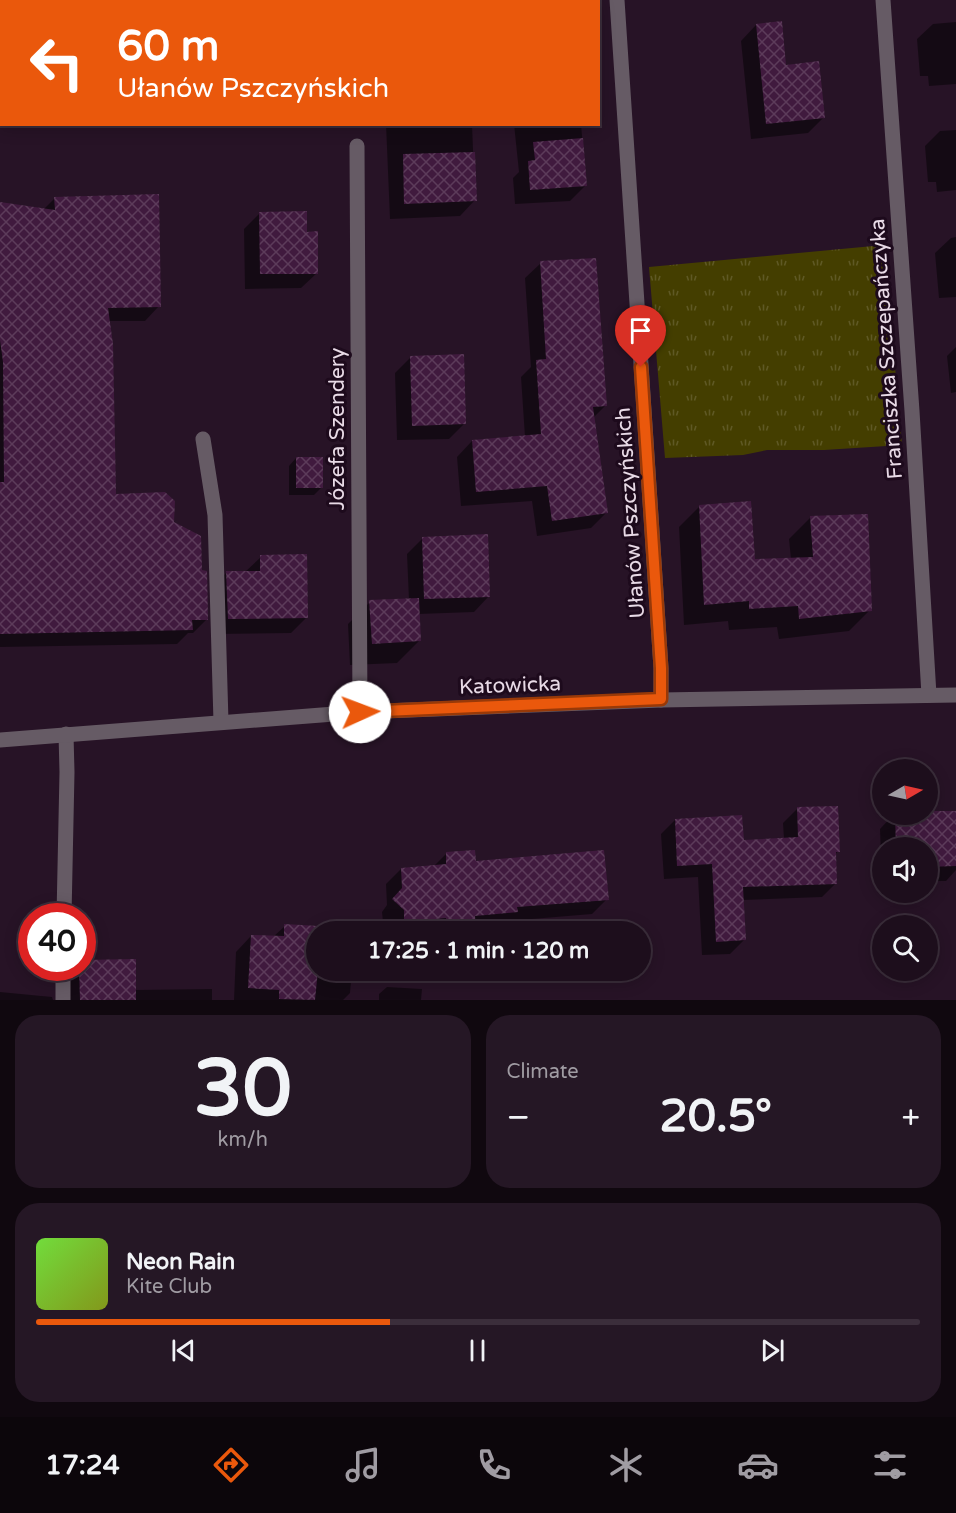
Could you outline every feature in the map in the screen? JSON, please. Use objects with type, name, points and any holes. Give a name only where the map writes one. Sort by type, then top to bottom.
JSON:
[{"type":"street","name":"Ułanów Pszczyńskich","points":[[617,0],[661,668],[661,699]]},
{"type":"street","name":"Franciszka Szczepańczyka","points":[[883,0],[911,399],[928,695]]},
{"type":"street","name":"Józefa Szendery","points":[[357,146],[360,712]]},
{"type":"street","points":[[203,439],[215,515],[221,722]]},
{"type":"street","name":"Katowicka","points":[[0,740],[360,712],[661,699],[956,695]]},
{"type":"street","points":[[64,903],[66,734]]},
{"type":"street","points":[[63,981],[63,1000]]},
{"type":"green space","points":[[884,245],[902,445],[824,450],[767,450],[743,455],[665,458],[649,267]]},
{"type":"building","points":[[782,21],[786,65],[819,61],[825,118],[766,124],[756,24]]},
{"type":"building","points":[[583,138],[587,186],[530,190],[528,161],[535,160],[533,142]]},
{"type":"building","points":[[475,152],[477,201],[404,204],[403,154]]},
{"type":"building","points":[[159,194],[161,307],[108,308],[113,344],[116,494],[165,492],[175,501],[174,522],[201,536],[202,570],[207,571],[208,620],[192,620],[193,630],[0,634],[0,482],[4,482],[3,362],[0,340],[0,202],[55,210],[54,197]]},
{"type":"building","points":[[307,211],[307,232],[318,231],[318,274],[260,274],[259,212]]},
{"type":"building","points":[[596,258],[607,406],[593,407],[608,513],[552,521],[547,486],[476,492],[472,440],[541,434],[536,360],[546,359],[540,261]]},
{"type":"building","points":[[464,354],[466,424],[412,426],[410,356]]},
{"type":"building","points":[[296,457],[323,457],[323,488],[296,488]]},
{"type":"building","points":[[751,501],[755,559],[813,557],[810,516],[868,514],[872,611],[799,619],[798,606],[749,609],[749,601],[704,605],[699,505]]},
{"type":"building","points":[[488,534],[490,597],[424,599],[422,537]]},
{"type":"building","points":[[307,554],[308,618],[228,619],[226,571],[260,571],[260,555]]},
{"type":"building","points":[[419,598],[421,641],[372,644],[369,600]]},
{"type":"building","points":[[838,806],[840,852],[836,852],[837,884],[743,887],[746,940],[716,942],[712,864],[677,866],[675,819],[742,815],[744,840],[798,837],[797,807]]},
{"type":"building","points":[[938,811],[956,811],[956,866],[938,867],[938,837],[896,837],[895,825],[938,825]]},
{"type":"building","points":[[475,850],[476,861],[604,850],[609,900],[517,907],[518,912],[475,916],[475,921],[446,921],[446,918],[404,921],[404,910],[392,899],[402,888],[401,868],[446,864],[446,852]]},
{"type":"building","points":[[284,924],[306,925],[306,981],[317,981],[315,1000],[279,999],[279,990],[248,988],[251,935],[284,936]]},
{"type":"building","points":[[136,959],[136,1000],[80,1000],[79,981],[96,981],[96,960]]},
{"type":"route","points":[[360,712],[661,699],[661,668],[641,367]]}]
